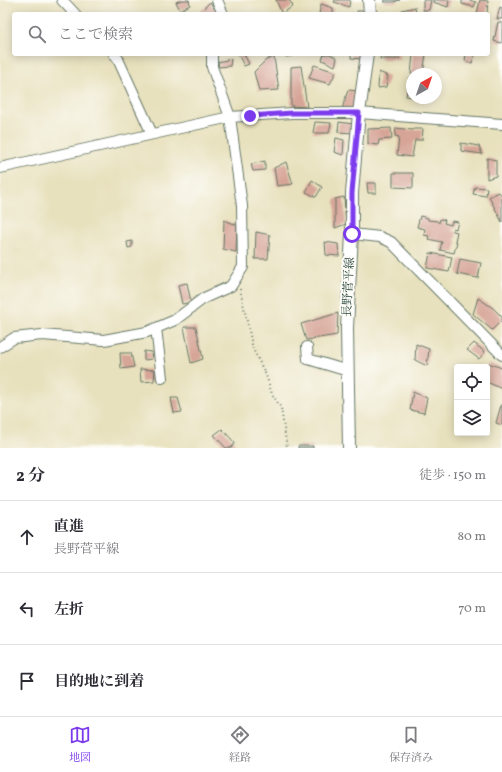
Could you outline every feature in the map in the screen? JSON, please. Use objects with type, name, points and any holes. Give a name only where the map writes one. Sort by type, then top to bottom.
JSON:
[{"type":"main road","points":[[369,0],[370,12]]},
{"type":"main road","name":"長野菅平線","points":[[349,448],[347,328],[352,234],[352,193],[359,113],[367,56]]},
{"type":"street","points":[[62,0],[73,12]]},
{"type":"street","points":[[217,0],[222,12]]},
{"type":"street","points":[[116,56],[152,134]]},
{"type":"street","points":[[0,347],[14,338],[42,335],[104,340],[147,332],[175,320],[204,298],[231,286],[243,267],[242,206],[230,117],[212,67],[212,56]]},
{"type":"street","points":[[0,168],[230,117],[292,113],[359,113],[502,124]]},
{"type":"street","points":[[352,234],[380,237],[391,242],[502,355]]},
{"type":"street","points":[[156,328],[162,378]]},
{"type":"street","points":[[307,347],[308,359],[348,371]]},
{"type":"path","points":[[237,276],[253,349],[266,374],[272,394],[282,408],[287,448]]},
{"type":"building","points":[[189,0],[190,5],[180,10],[176,2]]},
{"type":"building","points":[[276,0],[289,0],[293,6],[285,12],[281,12]]},
{"type":"building","points":[[335,0],[350,0],[349,7],[334,2]]},
{"type":"building","points":[[385,0],[400,0],[394,2],[384,2]]},
{"type":"building","points":[[423,0],[431,0],[429,10],[423,10]]},
{"type":"building","points":[[433,0],[449,0],[448,7],[433,2]]},
{"type":"building","points":[[462,0],[476,2],[474,7],[462,4]]},
{"type":"building","points":[[480,0],[488,1],[487,12],[477,12]]},
{"type":"building","points":[[210,2],[217,12],[201,12]]},
{"type":"building","points":[[321,4],[333,8],[333,12],[319,12]]},
{"type":"building","points":[[415,7],[416,12],[402,12],[402,10]]},
{"type":"building","points":[[500,7],[502,8],[502,19],[497,19]]},
{"type":"building","points":[[498,22],[502,23],[502,43],[494,41]]},
{"type":"building","points":[[239,56],[245,56],[249,64],[244,66]]},
{"type":"building","points":[[323,56],[334,56],[337,58],[335,66],[322,60]]},
{"type":"building","points":[[351,56],[362,56],[362,59],[351,58]]},
{"type":"building","points":[[381,56],[400,56],[399,59],[380,59]]},
{"type":"building","points":[[413,56],[426,56],[424,68],[412,68]]},
{"type":"building","points":[[466,56],[474,56],[472,63],[465,61]]},
{"type":"building","points":[[274,57],[279,90],[259,91],[254,72],[266,60]]},
{"type":"building","points":[[231,59],[230,66],[219,67],[218,62]]},
{"type":"building","points":[[314,65],[336,72],[330,84],[309,78]]},
{"type":"building","points":[[301,66],[307,107],[291,106],[291,67]]},
{"type":"building","points":[[379,72],[388,76],[386,87],[378,88]]},
{"type":"building","points":[[348,90],[358,91],[355,110],[342,109]]},
{"type":"building","points":[[315,122],[331,123],[329,133],[313,133]]},
{"type":"building","points":[[339,122],[353,124],[353,133],[338,132]]},
{"type":"building","points":[[391,128],[392,139],[379,140],[378,145],[368,144],[368,129]]},
{"type":"building","points":[[396,128],[412,130],[423,129],[422,140],[415,140],[412,157],[397,155],[399,137],[395,136]]},
{"type":"building","points":[[336,138],[344,140],[343,155],[334,152]]},
{"type":"building","points":[[461,143],[479,146],[482,154],[461,151]]},
{"type":"building","points":[[487,158],[496,160],[496,176],[487,179]]},
{"type":"building","points":[[265,161],[265,170],[253,171],[251,164]]},
{"type":"building","points":[[286,162],[293,184],[277,186],[274,168]]},
{"type":"building","points":[[393,173],[413,173],[413,188],[393,187]]},
{"type":"building","points":[[312,180],[322,187],[316,197],[306,192]]},
{"type":"building","points":[[367,183],[376,183],[376,193],[368,193]]},
{"type":"building","points":[[475,187],[487,188],[486,196],[473,194]]},
{"type":"building","points":[[499,192],[502,196],[502,222],[489,197]]},
{"type":"building","points":[[344,197],[346,224],[335,228],[335,199]]},
{"type":"building","points":[[420,216],[439,223],[440,219],[445,220],[444,223],[451,225],[452,221],[458,222],[456,229],[453,228],[453,231],[457,232],[455,241],[457,242],[454,253],[440,250],[442,242],[428,239],[429,236],[424,235],[425,229],[417,227]]},
{"type":"building","points":[[224,220],[237,225],[236,252],[223,249]]},
{"type":"building","points":[[256,232],[270,235],[268,259],[255,259]]},
{"type":"building","points":[[132,241],[132,247],[128,248],[127,242]]},
{"type":"building","points":[[325,242],[338,244],[339,256],[326,255]]},
{"type":"building","points":[[430,253],[452,257],[449,272],[427,268]]},
{"type":"building","points":[[460,259],[481,263],[478,278],[457,274]]},
{"type":"building","points":[[187,283],[191,302],[182,304],[178,285]]},
{"type":"building","points":[[478,298],[493,308],[502,317],[502,320],[492,330],[473,314]]},
{"type":"building","points":[[338,313],[337,335],[306,340],[301,324]]},
{"type":"building","points":[[184,327],[196,327],[203,359],[191,363]]},
{"type":"building","points":[[474,343],[485,352],[479,359],[467,350]]},
{"type":"building","points":[[416,344],[429,349],[427,366],[415,360]]},
{"type":"building","points":[[144,351],[151,352],[152,359],[144,360]]},
{"type":"building","points":[[120,353],[131,353],[134,367],[121,369]]},
{"type":"building","points":[[488,363],[502,368],[502,389],[490,383],[490,364]]},
{"type":"building","points":[[140,369],[155,370],[154,381],[141,382]]},
{"type":"building","points":[[413,392],[427,398],[424,413],[410,410]]},
{"type":"building","points":[[171,398],[178,398],[182,412],[174,413]]},
{"type":"building","points":[[502,405],[502,425],[496,423]]},
{"type":"building","points":[[222,429],[235,443],[231,448],[226,448],[214,435]]},
{"type":"building","points":[[298,446],[313,446],[313,448],[298,448]]},
{"type":"route","points":[[250,116],[292,113],[359,113],[352,193],[352,234]]}]
